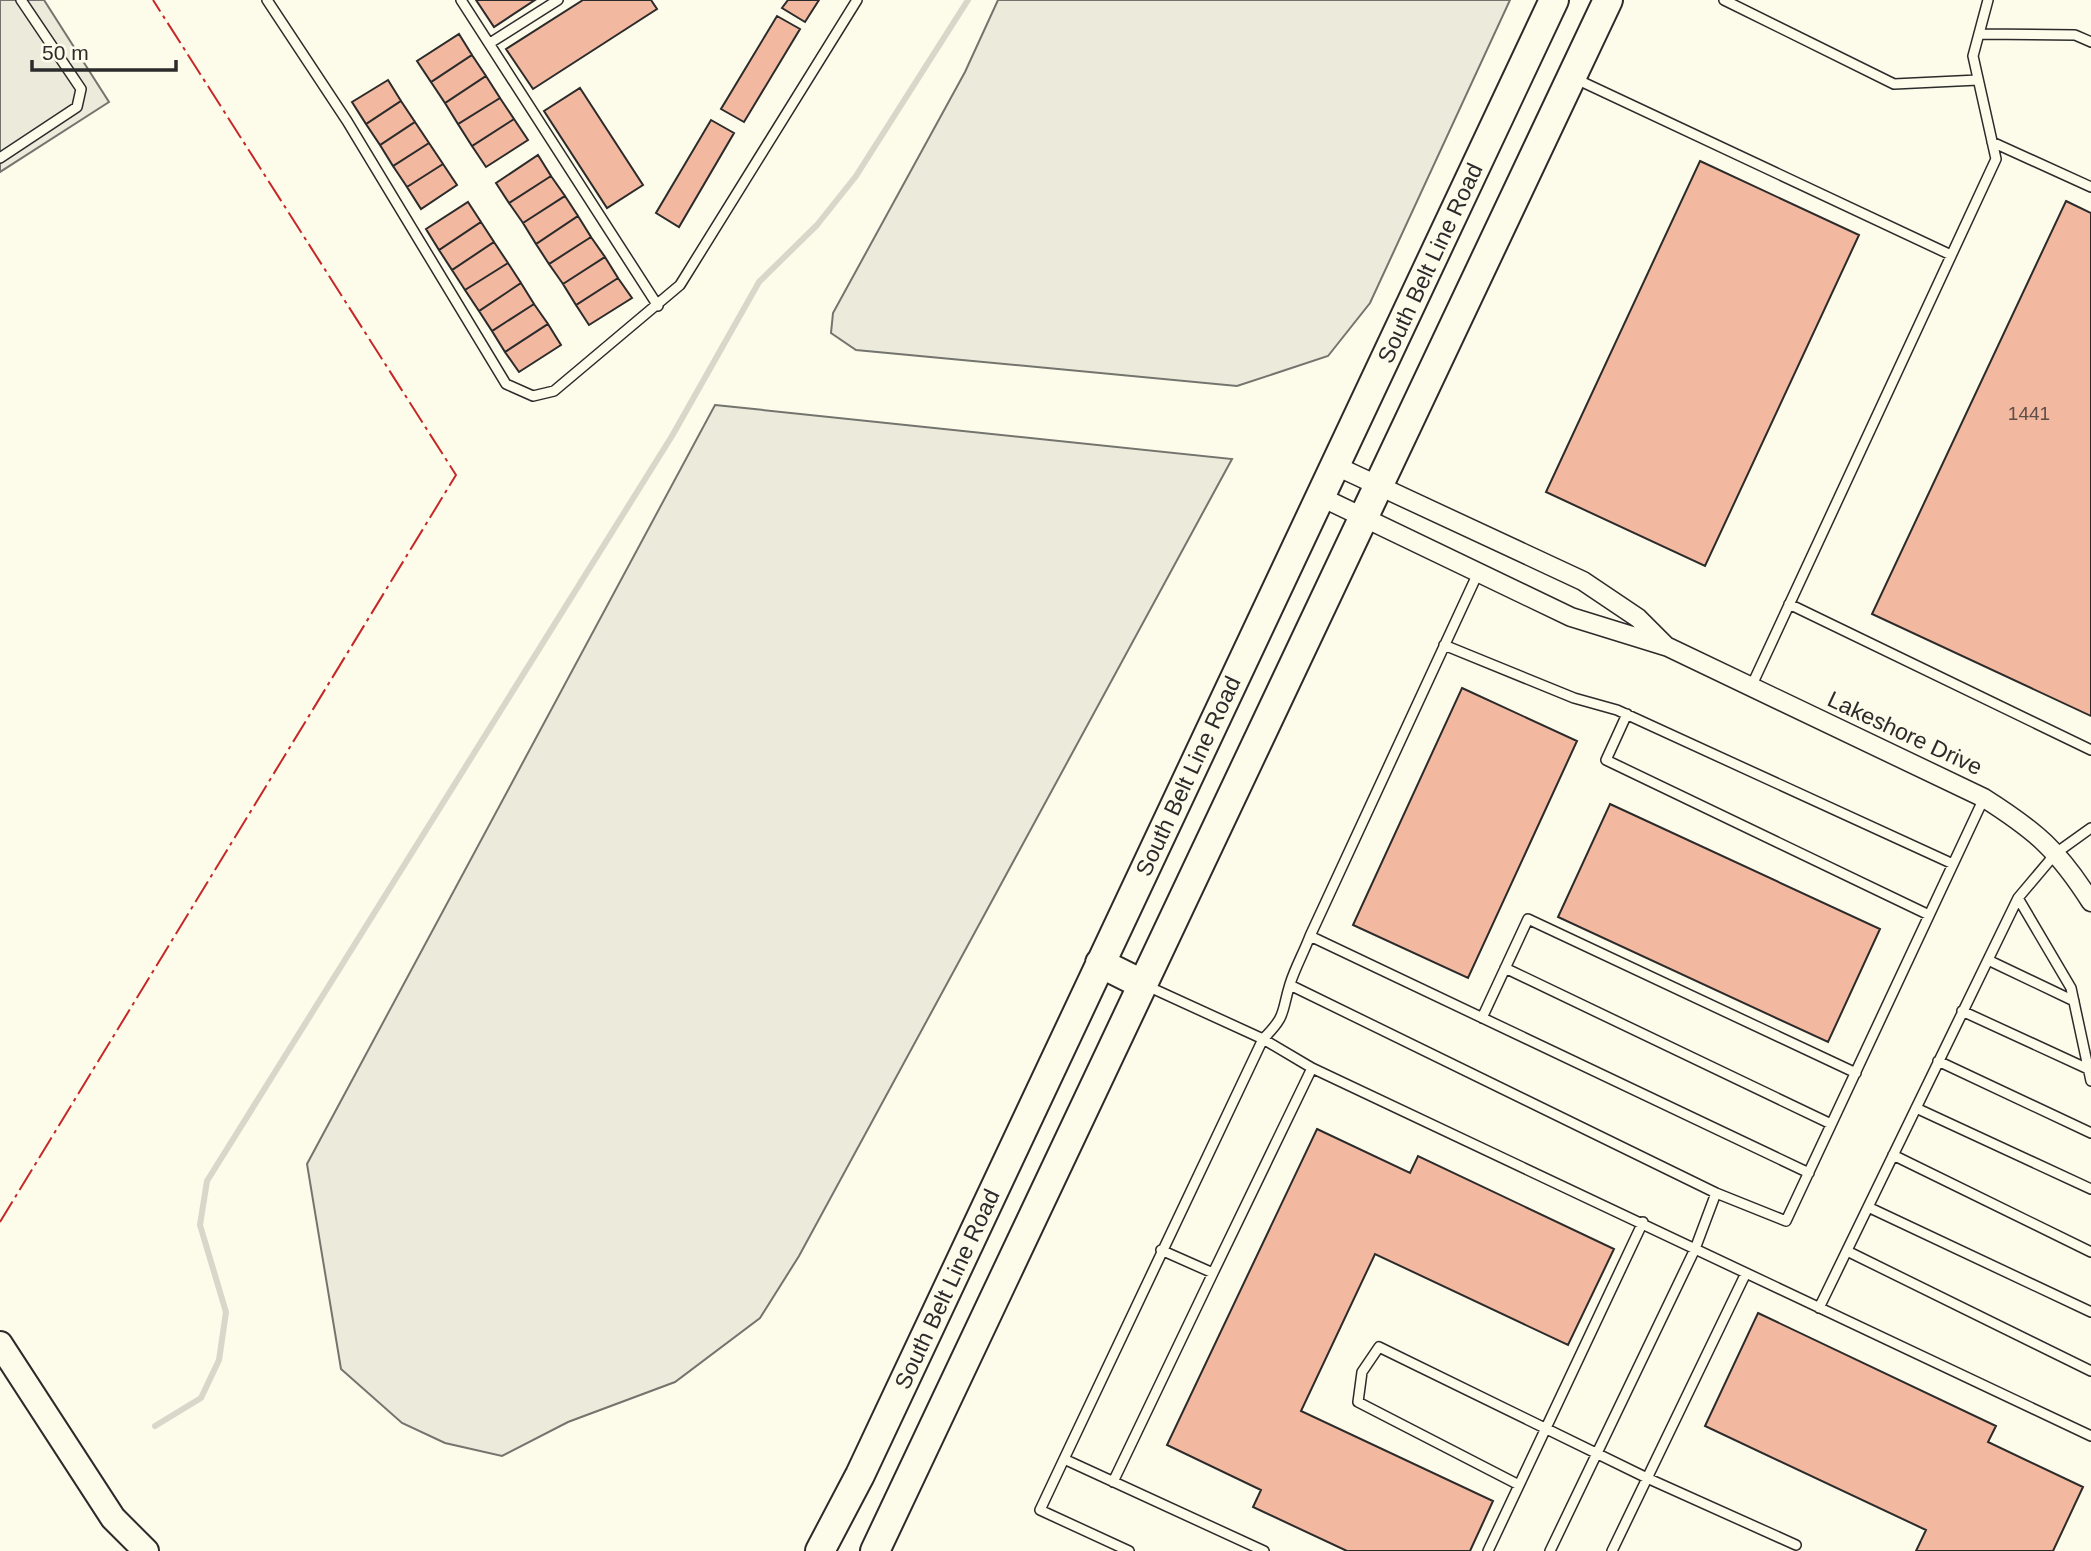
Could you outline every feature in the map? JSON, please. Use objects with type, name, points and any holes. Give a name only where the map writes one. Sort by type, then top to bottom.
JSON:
[{"type":"main road","name":"South Belt Line Road","points":[[820,1551],[860,1475],[1554,0]]},
{"type":"main road","name":"South Belt Line Road","points":[[875,1551],[1608,0]]},
{"type":"main road","points":[[1100,963],[1142,984]]},
{"type":"street","name":"Lakeshore Drive","points":[[1334,465],[1583,581],[1638,618],[1668,648]]},
{"type":"street","name":"Lakeshore Drive","points":[[1319,496],[1571,617],[1668,648],[1984,798],[2025,824],[2066,861],[2091,902]]},
{"type":"street","points":[[0,1344],[113,1518],[146,1551]]},
{"type":"lane","points":[[0,158],[77,107],[81,89],[21,0]]},
{"type":"lane","points":[[267,0],[347,121],[506,384],[533,396],[554,391],[680,285],[857,0]]},
{"type":"lane","points":[[461,0],[658,306]]},
{"type":"lane","points":[[490,43],[558,0]]},
{"type":"lane","points":[[1724,0],[1894,84],[1978,80]]},
{"type":"lane","points":[[1751,687],[1996,159],[1973,56],[1988,0]]},
{"type":"lane","points":[[1979,34],[2076,35],[2091,42]]},
{"type":"lane","points":[[1571,77],[1951,255]]},
{"type":"lane","points":[[1992,142],[2091,187]]},
{"type":"lane","points":[[1129,1551],[1040,1510],[1161,1250],[1264,1039],[1278,1025],[1287,1007],[1290,985],[1310,936],[1478,573]]},
{"type":"lane","points":[[1789,604],[2091,750]]},
{"type":"lane","points":[[1444,646],[1525,680],[1627,714],[1953,864]]},
{"type":"lane","points":[[1627,714],[1606,760],[1929,915]]},
{"type":"lane","points":[[1290,985],[1716,1193],[1786,1221],[1984,798]]},
{"type":"lane","points":[[1819,1308],[2018,898],[2056,853],[2091,828]]},
{"type":"lane","points":[[2018,898],[2044,937],[2071,988],[2091,1081]]},
{"type":"lane","points":[[1482,1018],[1528,919],[1856,1073]]},
{"type":"lane","points":[[1310,936],[1808,1173]]},
{"type":"lane","points":[[1987,960],[2074,1001]]},
{"type":"lane","points":[[1505,968],[1831,1124]]},
{"type":"lane","points":[[1142,984],[1264,1039],[1312,1068],[1643,1222],[2091,1436]]},
{"type":"lane","points":[[1962,1011],[2088,1069]]},
{"type":"lane","points":[[1938,1061],[2091,1133]]},
{"type":"lane","points":[[1113,1482],[1312,1068]]},
{"type":"lane","points":[[1916,1108],[2091,1189]]},
{"type":"lane","points":[[1893,1155],[2091,1252]]},
{"type":"lane","points":[[1550,1551],[1695,1249],[1716,1193]]},
{"type":"lane","points":[[1868,1207],[2091,1312]]},
{"type":"lane","points":[[1488,1551],[1643,1222]]},
{"type":"lane","points":[[1161,1250],[1213,1273]]},
{"type":"lane","points":[[1847,1251],[2091,1371]]},
{"type":"lane","points":[[1612,1551],[1746,1273]]},
{"type":"lane","points":[[1518,1485],[1358,1402],[1362,1372],[1378,1347],[1647,1478],[1796,1545]]},
{"type":"lane","points":[[1064,1459],[1264,1551]]},
{"type":"shaded area","points":[[0,0],[44,0],[109,102],[0,172]]},
{"type":"shaded area","points":[[998,0],[1510,0],[1370,303],[1328,356],[1237,386],[856,350],[831,333],[833,313],[965,72]]},
{"type":"shaded area","points":[[715,405],[1232,459],[799,1256],[760,1318],[675,1382],[568,1422],[502,1456],[445,1443],[402,1423],[341,1369],[307,1164]]},
{"type":"building","points":[[476,0],[535,0],[494,27]]},
{"type":"building","points":[[583,0],[651,0],[657,9],[533,89],[506,49]]},
{"type":"building","points":[[788,0],[819,0],[805,22],[782,8]]},
{"type":"building","points":[[777,16],[800,29],[744,122],[721,109]]},
{"type":"building","points":[[459,34],[472,55],[431,82],[417,61]]},
{"type":"building","points":[[472,55],[486,76],[445,103],[431,82]]},
{"type":"building","points":[[486,76],[500,98],[458,124],[445,103]]},
{"type":"building","points":[[388,80],[401,101],[366,124],[352,102]]},
{"type":"building","points":[[580,88],[643,185],[607,208],[544,111]]},
{"type":"building","points":[[500,98],[514,119],[472,146],[458,124]]},
{"type":"building","points":[[401,101],[415,122],[380,145],[366,124]]},
{"type":"building","points":[[514,119],[528,140],[486,167],[472,146]]},
{"type":"building","points":[[711,120],[734,133],[679,227],[656,213]]},
{"type":"building","points":[[415,122],[429,143],[393,166],[380,145]]},
{"type":"building","points":[[429,143],[443,164],[407,187],[393,166]]},
{"type":"building","points":[[538,155],[551,176],[509,203],[496,183]]},
{"type":"building","points":[[1700,161],[1859,235],[1705,566],[1546,492]]},
{"type":"building","points":[[443,164],[457,185],[421,209],[407,187]]},
{"type":"building","points":[[551,176],[565,196],[523,223],[509,203]]},
{"type":"building","points":[[565,196],[578,216],[536,244],[523,223]]},
{"type":"building","points":[[2066,201],[2091,213],[2091,716],[1872,614]]},
{"type":"building","points":[[468,202],[481,222],[439,250],[426,229]]},
{"type":"building","points":[[578,216],[591,237],[549,264],[536,244]]},
{"type":"building","points":[[481,222],[494,242],[452,270],[439,250]]},
{"type":"building","points":[[591,237],[605,257],[563,284],[549,264]]},
{"type":"building","points":[[494,242],[508,263],[465,290],[452,270]]},
{"type":"building","points":[[605,257],[618,278],[576,305],[563,284]]},
{"type":"building","points":[[508,263],[521,283],[479,311],[465,290]]},
{"type":"building","points":[[618,278],[632,298],[589,325],[576,305]]},
{"type":"building","points":[[521,283],[534,304],[492,331],[479,311]]},
{"type":"building","points":[[534,304],[548,324],[505,352],[492,331]]},
{"type":"building","points":[[548,324],[561,345],[519,372],[505,352]]},
{"type":"building","points":[[1462,688],[1577,741],[1468,978],[1353,925]]},
{"type":"building","points":[[1610,804],[1880,929],[1828,1042],[1558,917]]},
{"type":"building","points":[[1317,1129],[1410,1173],[1418,1156],[1614,1249],[1568,1345],[1375,1254],[1301,1411],[1493,1501],[1470,1551],[1347,1551],[1253,1507],[1261,1490],[1167,1445]]},
{"type":"building","points":[[1758,1313],[1996,1426],[1988,1442],[2083,1487],[2053,1551],[1916,1551],[1926,1530],[1705,1426]]},
{"type":"waterway","points":[[155,1426],[201,1398],[219,1360],[226,1312],[200,1225],[207,1181],[672,436],[759,282],[817,225],[856,176],[968,0]]},
{"type":"power","points":[[0,1222],[456,475],[153,0]]}]
